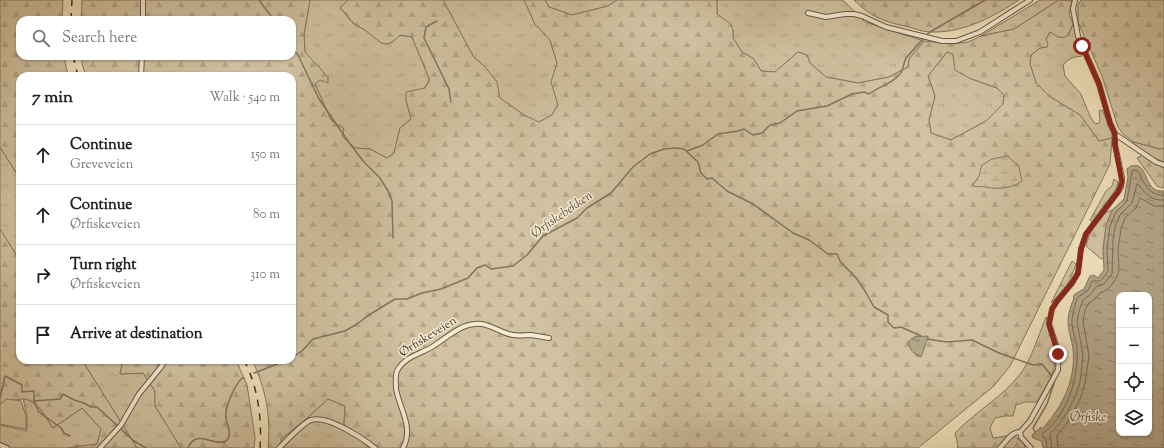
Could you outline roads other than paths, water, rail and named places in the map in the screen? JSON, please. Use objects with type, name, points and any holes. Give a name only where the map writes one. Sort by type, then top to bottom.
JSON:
[{"type":"street","points":[[143,0],[143,16]]},
{"type":"street","points":[[808,13],[826,17],[854,14],[886,26],[942,41],[956,40],[980,32],[1030,0]]},
{"type":"street","points":[[1000,448],[1014,434],[1022,430],[1030,421],[1058,370],[1058,354],[1049,320],[1054,304],[1072,283],[1078,273],[1081,249],[1086,234],[1121,187],[1122,178],[1115,145],[1115,134],[1110,123],[1099,84],[1078,36],[1073,9],[1075,0]]},
{"type":"street","points":[[141,72],[142,60]]},
{"type":"street","points":[[1115,134],[1156,162],[1164,165]]},
{"type":"street","name":"Ørfiskeveien","points":[[403,448],[408,439],[407,427],[396,389],[396,372],[406,360],[431,347],[449,334],[476,323],[515,335],[532,335],[549,338]]},
{"type":"street","points":[[100,448],[120,427],[139,394],[163,364]]},
{"type":"street","points":[[279,448],[305,424],[311,420],[321,419],[352,432],[375,448]]},
{"type":"street","points":[[1022,430],[1022,437],[1031,448]]},
{"type":"street","points":[[0,445],[7,448]]},
{"type":"water","name":"Ørfiske","points":[[1131,166],[1138,166],[1144,171],[1150,185],[1153,188],[1158,191],[1164,191],[1164,448],[1043,448],[1041,441],[1033,438],[1032,435],[1041,427],[1042,429],[1051,419],[1062,401],[1070,382],[1073,349],[1068,322],[1073,297],[1075,294],[1084,289],[1090,276],[1094,275],[1098,278],[1104,270],[1103,249],[1106,225],[1112,210],[1124,199],[1128,177],[1127,169]]},
{"type":"water","points":[[928,336],[921,357],[916,355],[912,351],[908,342],[914,337]]},
{"type":"waterway","points":[[259,0],[271,16]]},
{"type":"waterway","points":[[926,35],[985,0]]},
{"type":"waterway","points":[[437,21],[426,27],[424,38],[449,89],[451,102]]},
{"type":"waterway","points":[[687,151],[703,145],[718,134],[744,129],[753,135],[762,133],[770,125],[780,123],[797,111],[827,106],[852,94],[864,92],[869,94],[889,83],[901,73],[906,58],[923,39]]},
{"type":"waterway","points":[[296,53],[319,99],[350,144],[364,162],[380,178],[388,191],[392,201],[393,238]]},
{"type":"waterway","name":"Ørfiskebekken","points":[[296,355],[313,339],[345,331],[395,299],[407,299],[422,293],[441,289],[468,278],[477,268],[485,265],[491,269],[513,266],[527,255],[543,236],[577,218],[587,208],[611,193],[633,167],[650,154],[664,149],[675,148],[684,149],[698,162],[701,173],[707,179],[712,178],[727,191],[753,204],[793,233],[809,240],[828,254],[837,254],[840,261],[857,279],[874,307],[888,315],[888,322],[894,328],[901,327],[921,336]]},
{"type":"waterway","name":"Ørfiskebekken","points":[[927,339],[947,342],[972,340],[999,353],[1033,365],[1042,364],[1055,380],[1047,404],[1033,428],[1035,432]]},
{"type":"waterway","name":"Ørfiskebekken","points":[[254,373],[278,364]]},
{"type":"waterway","name":"Ørfiskebekken","points":[[0,398],[5,376],[22,385],[22,392],[34,391],[34,401],[60,399],[63,394],[91,407],[97,407],[134,441],[146,448]]},
{"type":"waterway","name":"Ørfiskebekken","points":[[188,448],[192,442],[201,438],[217,442],[226,441],[229,436],[226,418],[227,409],[236,386],[242,378],[244,378]]},
{"type":"waterway","points":[[34,401],[39,412],[61,428],[64,433],[70,436]]},
{"type":"railway","points":[[71,16],[72,0]]},
{"type":"railway","points":[[74,60],[77,72]]},
{"type":"railway","points":[[246,364],[253,381],[260,414],[260,448]]}]
